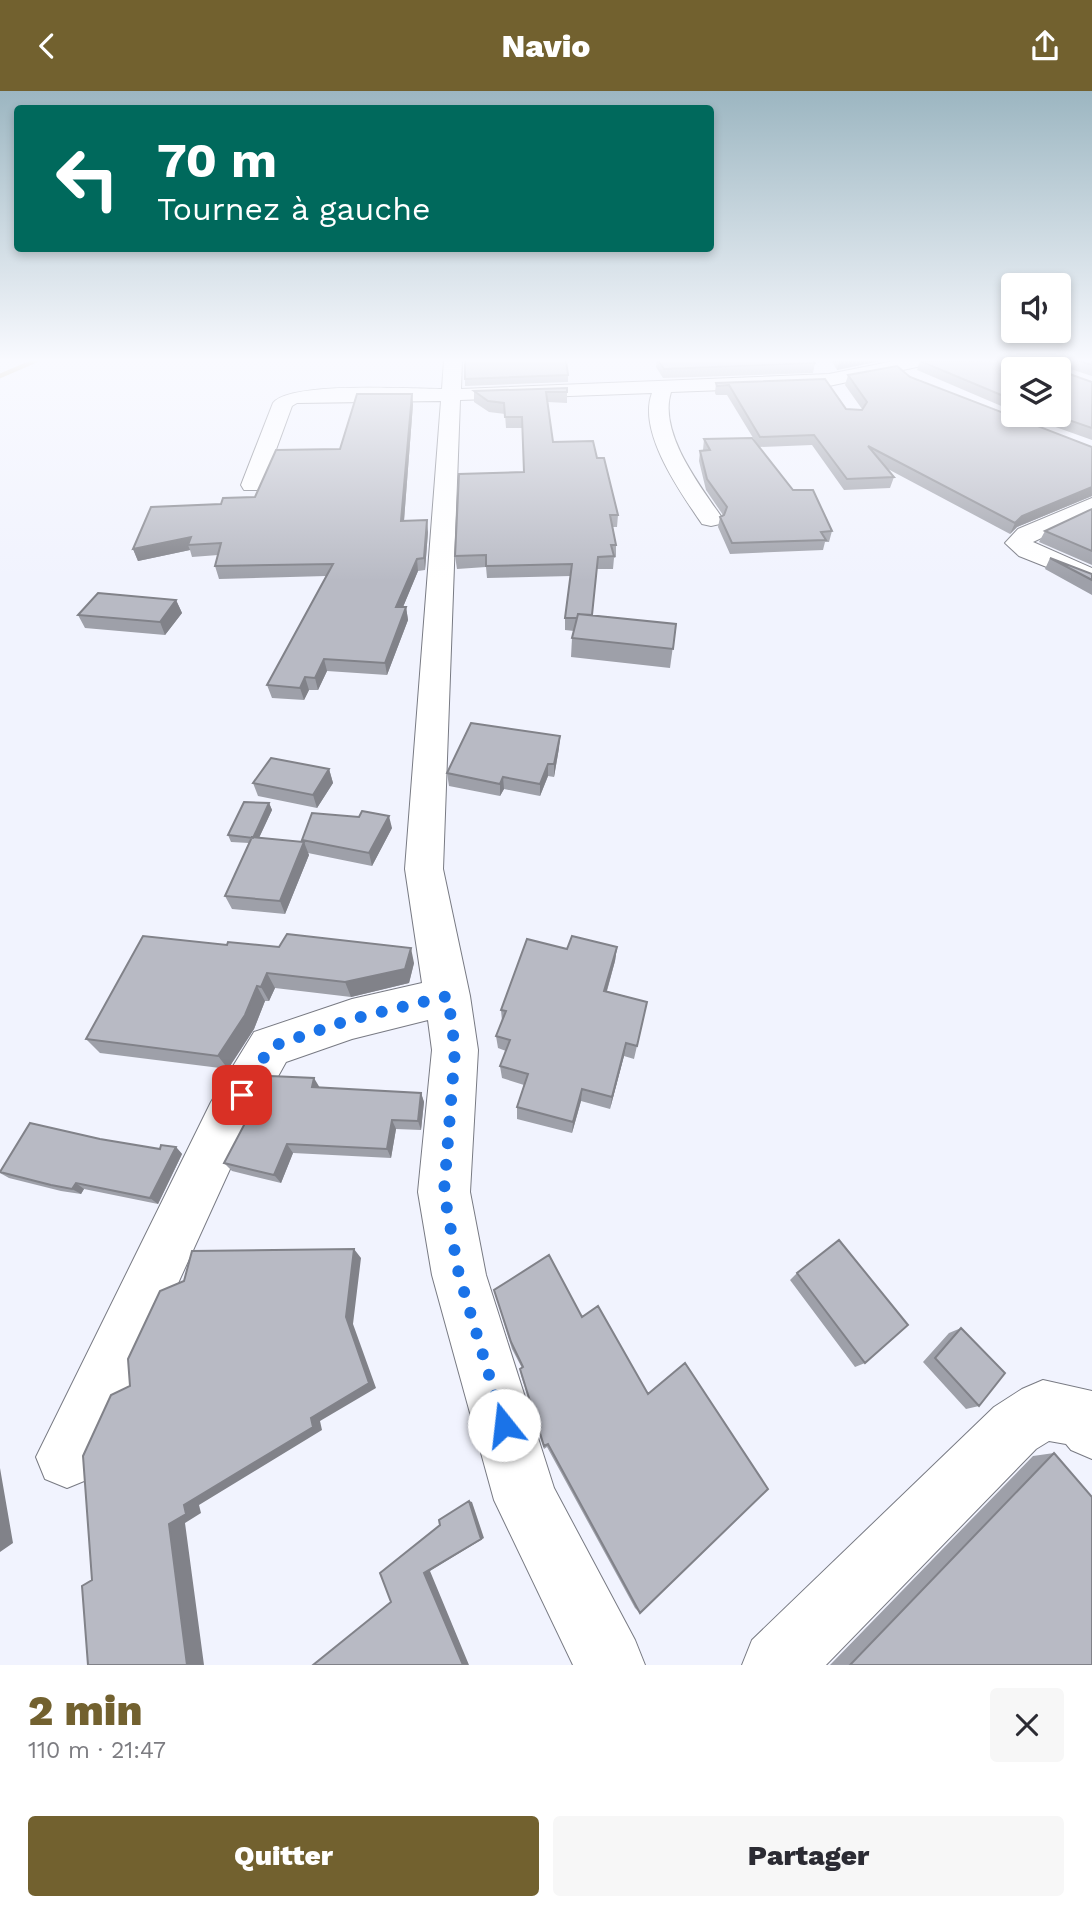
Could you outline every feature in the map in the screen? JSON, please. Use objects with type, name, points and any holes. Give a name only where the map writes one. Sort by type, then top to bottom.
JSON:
[{"type":"street","points":[[252,485],[272,433]]},
{"type":"street","points":[[450,433],[424,869],[448,996],[455,1050],[444,1192],[459,1275],[526,1500],[610,1665]]},
{"type":"street","points":[[664,433],[669,452],[711,519]]},
{"type":"street","points":[[1092,505],[1027,534],[1018,543],[1028,551],[1092,577]]},
{"type":"street","points":[[67,1457],[228,1119],[270,1047],[352,1019],[448,996]]},
{"type":"street","points":[[776,1665],[1016,1429],[1043,1411],[1083,1417],[1092,1429]]},
{"type":"building","points":[[345,433],[409,433],[401,521],[427,520],[424,558],[417,559],[396,607],[406,607],[385,663],[324,659],[315,678],[305,677],[300,688],[267,685],[333,564],[215,566],[221,543],[188,545],[191,537],[133,549],[151,507],[221,504],[223,498],[255,497],[276,450],[340,449]]},
{"type":"building","points":[[523,433],[552,433],[553,442],[593,441],[597,458],[604,458],[618,515],[610,515],[616,545],[611,545],[614,556],[598,557],[592,615],[578,614],[577,618],[565,618],[572,564],[486,566],[486,555],[455,556],[459,474],[524,472]]},
{"type":"building","points":[[758,433],[1057,433],[1092,447],[1092,487],[1022,516],[1015,523],[868,446],[894,477],[847,479],[814,435],[760,437]]},
{"type":"building","points":[[752,438],[793,490],[813,490],[832,531],[821,532],[826,540],[732,543],[720,517],[724,515],[727,507],[707,479],[700,451],[710,450],[704,439]]},
{"type":"building","points":[[1092,509],[1092,551],[1045,531]]},
{"type":"building","points":[[1050,558],[1092,574],[1092,580]]},
{"type":"building","points":[[98,593],[176,600],[160,622],[78,615]]},
{"type":"building","points":[[578,614],[676,624],[673,649],[572,638]]},
{"type":"building","points":[[471,723],[560,736],[554,764],[548,764],[540,784],[503,777],[500,784],[447,773]]},
{"type":"building","points":[[271,758],[329,769],[313,795],[253,783]]},
{"type":"building","points":[[244,802],[269,803],[253,838],[228,835]]},
{"type":"building","points":[[362,811],[389,816],[369,853],[302,840],[312,813],[359,817]]},
{"type":"building","points":[[252,837],[304,842],[280,901],[225,896]]},
{"type":"building","points":[[287,934],[411,948],[405,969],[345,982],[267,973],[261,987],[257,986],[245,1015],[218,1056],[86,1039],[143,936],[227,945],[228,942],[279,947]]},
{"type":"building","points":[[572,936],[617,947],[604,991],[647,1002],[637,1046],[626,1043],[612,1097],[582,1089],[573,1122],[517,1107],[528,1074],[500,1066],[510,1040],[496,1036],[506,1011],[501,1010],[527,939],[567,949]]},
{"type":"building","points":[[270,1076],[314,1078],[312,1087],[421,1093],[418,1121],[392,1120],[387,1149],[287,1144],[274,1175],[224,1163]]},
{"type":"building","points":[[30,1123],[160,1149],[161,1145],[176,1147],[150,1198],[76,1183],[72,1189],[0,1172]]},
{"type":"building","points":[[839,1240],[908,1325],[865,1363],[797,1273]]},
{"type":"building","points":[[354,1249],[346,1317],[369,1383],[311,1418],[313,1427],[184,1505],[186,1514],[169,1524],[187,1665],[88,1665],[82,1586],[92,1580],[83,1456],[111,1395],[130,1386],[128,1359],[160,1291],[184,1281],[192,1251]]},
{"type":"building","points":[[549,1255],[582,1317],[598,1306],[648,1394],[685,1363],[768,1489],[640,1613],[548,1444],[544,1446],[520,1369],[523,1367],[511,1342],[494,1290]]},
{"type":"building","points":[[961,1328],[1005,1373],[979,1406],[935,1358]]},
{"type":"building","points":[[1054,1453],[1092,1497],[1092,1665],[850,1665]]},
{"type":"building","points":[[469,1501],[481,1539],[424,1573],[463,1665],[313,1665],[391,1602],[380,1573],[440,1525],[439,1520]]},
{"type":"route","points":[[242,1095],[270,1047],[352,1019],[448,996],[455,1050],[444,1192],[459,1275],[504,1425]]}]
